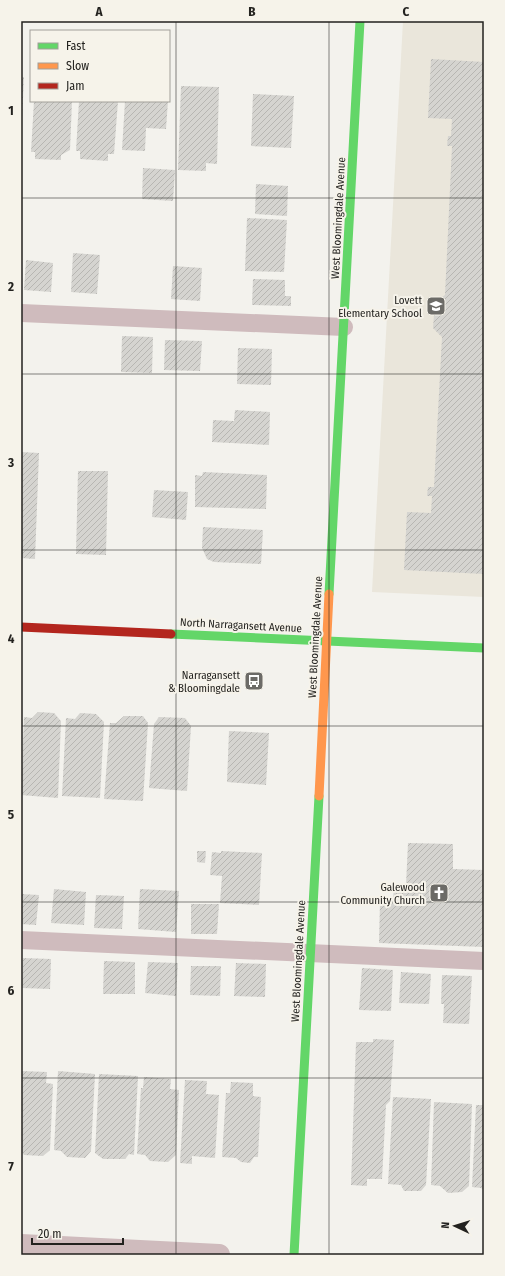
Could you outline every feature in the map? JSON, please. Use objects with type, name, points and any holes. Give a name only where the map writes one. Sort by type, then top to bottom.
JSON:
[{"type":"street","name":"West Bloomingdale Avenue","points":[[294,1255],[360,21]]},
{"type":"street","name":"North Narragansett Avenue","points":[[21,627],[484,648]]},
{"type":"street","points":[[21,1245],[219,1255]]},
{"type":"lane","points":[[21,313],[344,327]]},
{"type":"lane","points":[[21,940],[484,961]]},
{"type":"shaded area","name":"Lovett Elementary School","points":[[403,21],[484,21],[484,597],[372,592]]},
{"type":"building","points":[[431,59],[484,62],[484,574],[404,570],[407,512],[431,513],[432,496],[427,496],[428,487],[434,487],[442,337],[433,328],[435,302],[445,295],[452,146],[447,146],[448,136],[451,136],[452,119],[428,118]]},
{"type":"building","points":[[21,77],[24,77],[22,119],[21,118]]},
{"type":"building","points":[[181,86],[219,87],[217,164],[206,163],[206,171],[178,170]]},
{"type":"building","points":[[253,94],[294,96],[291,148],[251,146]]},
{"type":"building","points":[[34,102],[72,102],[70,150],[61,155],[61,160],[35,159],[35,152],[31,152]]},
{"type":"building","points":[[79,102],[118,102],[114,154],[108,154],[108,161],[80,159],[80,151],[76,151]]},
{"type":"building","points":[[125,102],[168,102],[166,129],[146,128],[145,151],[122,150]]},
{"type":"building","points":[[143,168],[175,170],[173,201],[142,199]]},
{"type":"building","points":[[256,184],[288,186],[287,216],[255,214]]},
{"type":"building","points":[[247,218],[287,220],[284,272],[245,271]]},
{"type":"building","points":[[73,253],[100,255],[97,294],[71,292]]},
{"type":"building","points":[[26,260],[53,263],[51,292],[24,290]]},
{"type":"building","points":[[173,266],[202,268],[200,301],[171,299]]},
{"type":"building","points":[[253,279],[285,280],[285,296],[291,296],[291,306],[252,305]]},
{"type":"building","points":[[122,336],[153,337],[152,373],[121,372]]},
{"type":"building","points":[[165,340],[202,341],[200,371],[164,370]]},
{"type":"building","points":[[238,348],[272,349],[271,385],[237,384]]},
{"type":"building","points":[[235,410],[270,412],[269,445],[212,442],[213,420],[234,421]]},
{"type":"building","points":[[21,452],[39,453],[35,559],[21,558]]},
{"type":"building","points":[[78,471],[108,471],[106,555],[76,554]]},
{"type":"building","points":[[203,472],[267,475],[266,509],[195,507],[195,475],[202,476]]},
{"type":"building","points":[[154,490],[188,492],[186,520],[152,517]]},
{"type":"building","points":[[203,527],[263,530],[261,564],[214,562],[207,559],[202,548]]},
{"type":"building","points":[[38,712],[54,713],[61,721],[58,798],[21,795],[24,717],[32,718]]},
{"type":"building","points":[[80,713],[96,714],[104,722],[100,798],[62,796],[66,718],[75,719]]},
{"type":"building","points":[[124,716],[143,716],[148,723],[143,801],[104,799],[110,723],[116,723]]},
{"type":"building","points":[[159,717],[185,718],[191,726],[187,791],[149,788],[154,724]]},
{"type":"building","points":[[229,731],[269,733],[266,785],[227,782]]},
{"type":"building","name":"Galewood Community Church","points":[[408,843],[453,844],[453,869],[484,870],[484,947],[379,943],[380,901],[393,901],[394,885],[406,885]]},
{"type":"building","points":[[197,851],[206,851],[205,863],[197,862]]},
{"type":"building","points":[[221,851],[262,853],[259,905],[220,903],[222,876],[210,875],[212,852],[221,853]]},
{"type":"building","points":[[54,889],[86,892],[84,925],[51,923]]},
{"type":"building","points":[[140,889],[179,891],[176,932],[138,929]]},
{"type":"building","points":[[21,894],[39,895],[36,925],[21,924]]},
{"type":"building","points":[[96,895],[124,896],[122,929],[94,928]]},
{"type":"building","points":[[191,904],[219,904],[217,934],[191,934]]},
{"type":"building","points":[[23,958],[51,959],[50,989],[22,988]]},
{"type":"building","points":[[104,961],[135,962],[135,994],[103,994]]},
{"type":"building","points":[[148,962],[178,963],[176,996],[145,993]]},
{"type":"building","points":[[236,963],[266,964],[265,997],[234,996]]},
{"type":"building","points":[[191,966],[221,966],[220,996],[190,995]]},
{"type":"building","points":[[362,968],[393,970],[391,1011],[359,1010]]},
{"type":"building","points":[[401,972],[431,974],[429,1004],[399,1003]]},
{"type":"building","points":[[442,975],[472,976],[469,1024],[443,1023],[444,1004],[441,1004]]},
{"type":"building","points":[[373,1039],[394,1040],[390,1101],[386,1105],[382,1179],[367,1179],[367,1186],[351,1185],[356,1042],[373,1042]]},
{"type":"building","points":[[21,1071],[47,1072],[46,1083],[53,1084],[50,1150],[43,1156],[24,1155],[21,1151]]},
{"type":"building","points":[[58,1071],[95,1074],[91,1151],[85,1158],[67,1157],[61,1151],[54,1150]]},
{"type":"building","points":[[99,1074],[138,1076],[134,1155],[129,1154],[125,1159],[103,1159],[95,1153]]},
{"type":"building","points":[[144,1077],[171,1079],[170,1089],[179,1090],[176,1155],[168,1162],[150,1161],[145,1155],[137,1154],[141,1088],[143,1088]]},
{"type":"building","points":[[185,1080],[207,1081],[206,1094],[219,1095],[215,1158],[192,1156],[192,1164],[180,1163]]},
{"type":"building","points":[[231,1082],[253,1083],[253,1096],[261,1097],[258,1157],[254,1157],[250,1163],[241,1162],[236,1158],[222,1157],[226,1093],[230,1093]]},
{"type":"building","points":[[393,1097],[431,1099],[426,1185],[421,1191],[404,1191],[401,1185],[388,1184]]},
{"type":"building","points":[[434,1102],[472,1104],[469,1186],[462,1192],[448,1193],[440,1186],[431,1185]]},
{"type":"building","points":[[476,1105],[484,1105],[484,1190],[481,1188],[472,1187]]},
{"type":"traffic: fast","points":[[329,594],[360,21]]},
{"type":"traffic: fast","points":[[171,634],[484,648]]},
{"type":"traffic: fast","points":[[294,1255],[319,796]]},
{"type":"traffic: slow","points":[[319,796],[329,594]]},
{"type":"traffic: jam","points":[[21,627],[171,634]]},
{"type":"place","name":"Lovett Elementary School","points":[[436,306]]},
{"type":"place","name":"Narragansett & Bloomingdale","points":[[254,681]]},
{"type":"place","name":"Galewood Community Church","points":[[439,893]]}]
